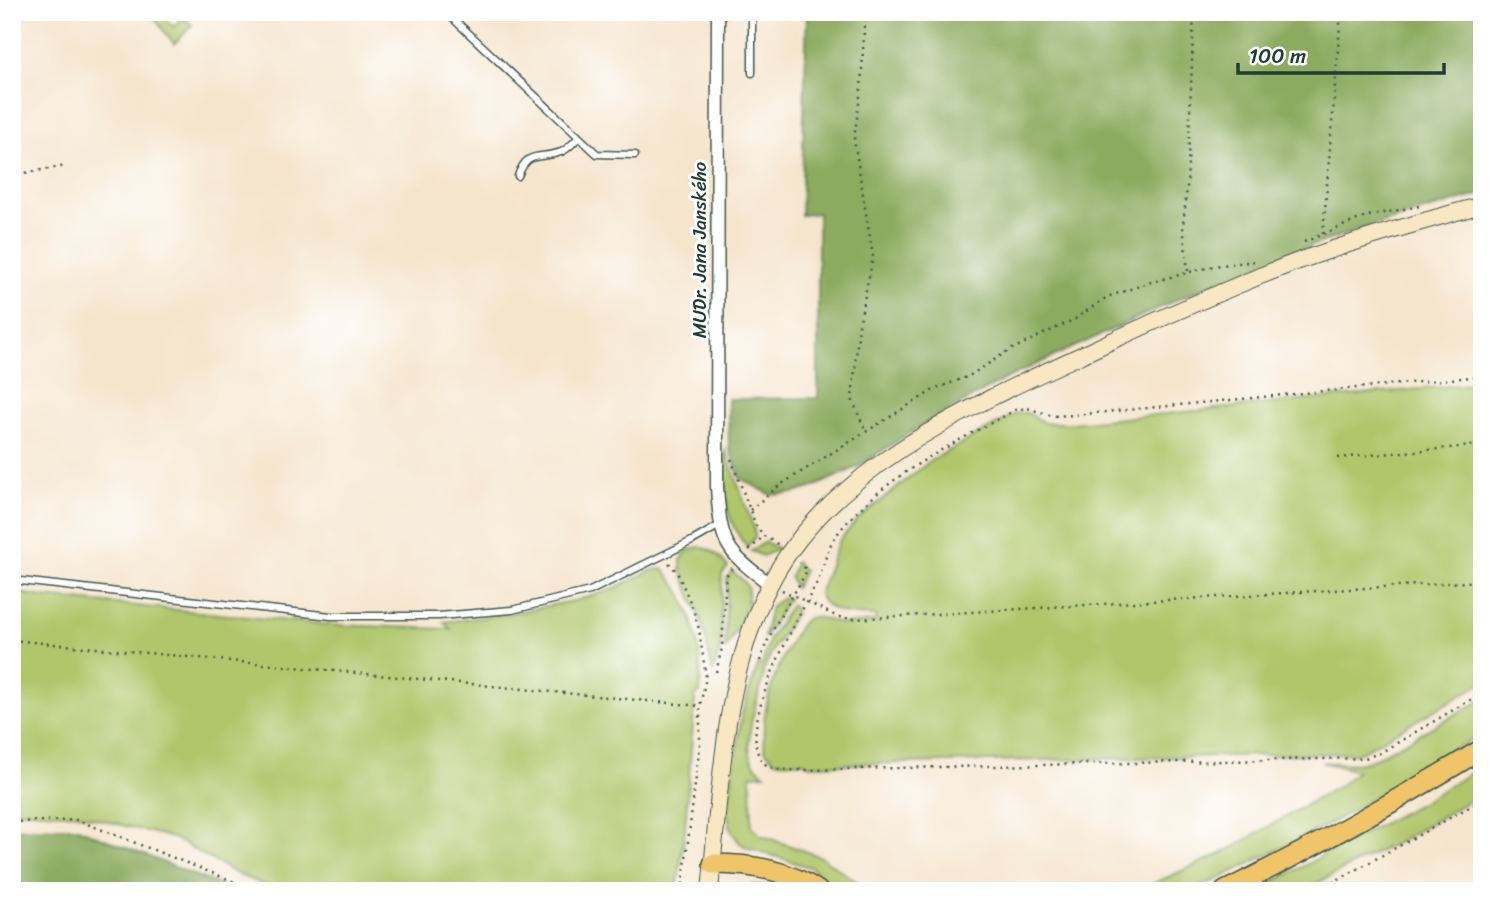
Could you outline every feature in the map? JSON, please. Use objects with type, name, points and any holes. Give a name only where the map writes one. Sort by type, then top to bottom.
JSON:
[{"type":"main road","points":[[710,891],[721,780],[738,667],[770,584],[790,552],[839,496],[863,475],[924,436],[1014,386],[1182,309],[1294,263],[1482,205]]},
{"type":"main road","points":[[1225,891],[1385,807],[1482,749]]},
{"type":"main road","points":[[713,864],[746,866],[777,872],[809,884],[818,891]]},
{"type":"street","name":"MUDr. Jana Janského","points":[[718,12],[717,488],[720,525]]},
{"type":"street","points":[[720,525],[724,538],[740,560],[770,584]]},
{"type":"lane","points":[[446,12],[597,154],[635,155]]},
{"type":"lane","points":[[752,12],[752,73]]},
{"type":"lane","points":[[517,176],[523,162],[532,157],[563,152],[579,137]]},
{"type":"lane","points":[[12,580],[331,616],[439,616],[512,610],[590,591],[720,525]]},
{"type":"path","points":[[865,12],[861,89],[854,139],[873,257],[859,324],[852,399],[866,432]]},
{"type":"path","points":[[1188,272],[1183,226],[1194,12]]},
{"type":"path","points":[[1323,234],[1341,12]]},
{"type":"path","points":[[12,175],[66,166]]},
{"type":"path","points":[[1300,244],[1367,216],[1426,204]]},
{"type":"path","points":[[750,510],[780,485],[935,389],[969,376],[1008,351],[1075,319],[1107,297],[1188,272],[1265,260]]},
{"type":"path","points":[[1482,376],[1074,415],[1053,416],[1027,408],[1015,410],[913,467],[861,508],[841,528],[831,544],[815,587],[769,675],[757,728],[757,744],[762,761],[778,769],[804,770],[1365,758],[1482,693]]},
{"type":"path","points":[[1338,458],[1482,445]]},
{"type":"path","points":[[728,450],[756,526],[764,536],[790,552],[807,570],[768,637],[760,661]]},
{"type":"path","points":[[716,672],[722,648],[726,576],[764,536]]},
{"type":"path","points":[[662,556],[677,572],[699,629],[706,677],[699,706],[700,744],[682,891]]},
{"type":"path","points":[[770,584],[838,617],[876,619],[1482,581]]},
{"type":"path","points":[[12,640],[699,706]]},
{"type":"path","points":[[1313,891],[1482,800]]},
{"type":"path","points":[[12,822],[76,820],[258,891]]},
{"type":"green space","points":[[150,12],[159,12],[174,27],[184,17],[192,25],[174,44]]},
{"type":"green space","points":[[807,12],[1482,12],[1482,194],[1290,253],[1178,299],[1009,377],[919,427],[857,467],[811,488],[771,495],[740,478],[729,447],[728,399],[818,398],[818,213],[801,215]]},
{"type":"green space","points":[[1482,383],[1482,683],[1359,753],[808,765],[804,762],[775,761],[765,750],[764,722],[769,694],[785,654],[802,623],[812,617],[843,624],[876,621],[875,616],[835,610],[823,601],[819,594],[839,541],[857,520],[930,461],[1017,413],[1028,413],[1045,423],[1073,423]]},
{"type":"green space","points":[[725,449],[754,529],[755,537],[747,547],[733,524],[726,501]]},
{"type":"green space","points":[[765,542],[779,549],[763,556],[751,551]]},
{"type":"green space","points":[[697,547],[714,553],[728,567],[722,574],[721,645],[713,673],[702,623],[681,570],[681,560],[686,552]]},
{"type":"green space","points":[[796,562],[804,571],[795,588],[790,577]]},
{"type":"green space","points":[[663,569],[689,611],[698,643],[701,676],[700,692],[695,697],[685,828],[677,891],[279,891],[237,874],[173,838],[79,814],[12,810],[12,592],[331,625],[451,629],[443,622],[502,615],[578,600],[611,590],[652,570]]},
{"type":"green space","points":[[732,571],[745,582],[748,595],[742,620],[725,650],[727,578]]},
{"type":"green space","points":[[783,598],[788,599],[764,638],[771,606]]},
{"type":"green space","points":[[791,605],[795,608],[795,613],[775,645],[762,673],[764,675],[750,728],[751,758],[765,774],[751,775],[752,826],[760,835],[821,857],[870,891],[840,891],[812,868],[746,847],[731,830],[727,811],[742,714],[770,638]]},
{"type":"green space","points":[[1482,700],[1482,733],[1331,823],[1190,891],[1136,891],[1223,853],[1342,784],[1357,771],[1322,762],[1356,764],[1370,761]]},
{"type":"green space","points":[[1482,766],[1482,793],[1396,843],[1301,891],[1257,891],[1421,803]]},
{"type":"green space","points":[[75,827],[234,891],[12,891],[12,829]]},
{"type":"green space","points":[[753,885],[778,886],[794,891],[732,891]]}]
